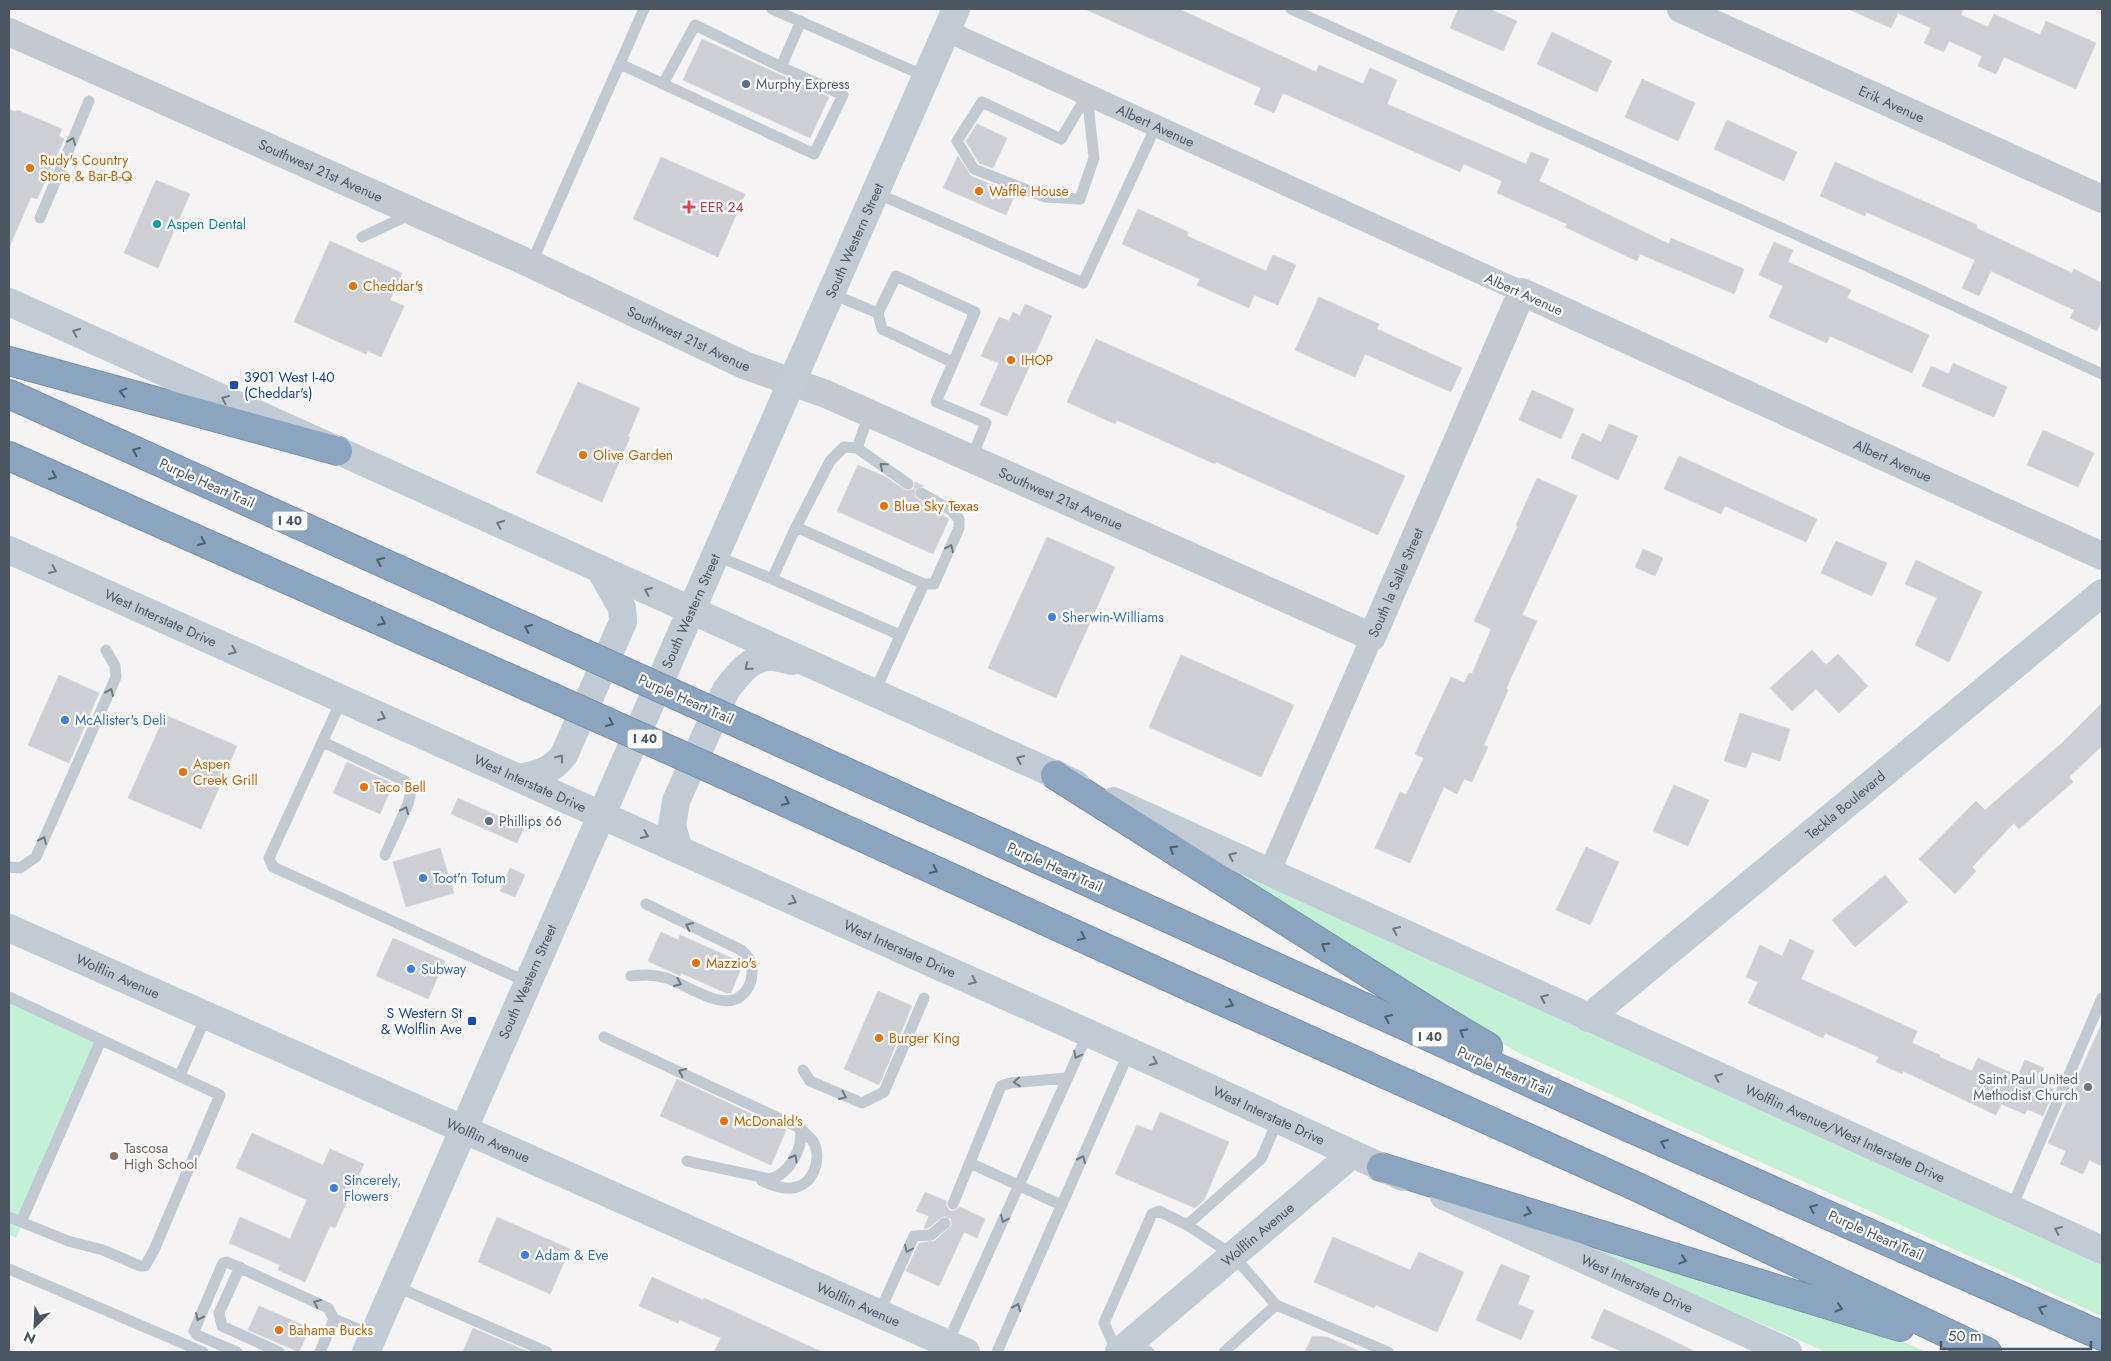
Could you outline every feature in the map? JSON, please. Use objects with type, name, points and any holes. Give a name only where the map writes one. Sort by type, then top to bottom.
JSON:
[{"type":"highway","points":[[9,361],[338,451]]},
{"type":"highway","name":"Purple Heart Trail","points":[[9,394],[1626,1126],[2102,1336]]},
{"type":"highway","name":"I 40","points":[[9,456],[742,782],[1193,988],[1635,1186],[1985,1352]]},
{"type":"highway","points":[[1055,775],[1441,1019],[1626,1126]]},
{"type":"highway","points":[[1381,1167],[1985,1352]]},
{"type":"main road","name":"South Western Street","points":[[369,1344],[600,815],[693,611],[952,20]]},
{"type":"main road","points":[[9,302],[1588,1018]]},
{"type":"main road","name":"West Interstate Drive","points":[[9,550],[1129,1051],[1350,1154],[1788,1352]]},
{"type":"main road","points":[[518,778],[545,771],[557,764],[564,755],[623,622],[622,608],[600,569]]},
{"type":"main road","name":"Teckla Boulevard","points":[[1588,1018],[2102,592]]},
{"type":"main road","points":[[679,850],[672,826],[676,801],[726,690],[738,674],[755,661],[768,656],[810,664]]},
{"type":"main road","name":"Wolflin Avenue","points":[[9,928],[464,1128],[956,1348]]},
{"type":"main road","name":"Wolflin Avenue/West Interstate Drive","points":[[1588,1018],[2102,1250]]},
{"type":"main road","name":"Wolflin Avenue","points":[[1128,1349],[1350,1154]]},
{"type":"street","name":"Erik Avenue","points":[[1681,9],[2102,200]]},
{"type":"street","name":"Albert Avenue","points":[[952,20],[1087,95],[2102,556]]},
{"type":"street","name":"Southwest 21st Avenue","points":[[9,32],[531,264],[736,362],[793,382],[869,414],[1372,637]]},
{"type":"street","name":"South la Salle Street","points":[[1270,873],[1522,292]]},
{"type":"lane","points":[[531,264],[644,9]]},
{"type":"lane","points":[[772,9],[927,77]]},
{"type":"lane","points":[[1291,9],[1909,285],[2102,374]]},
{"type":"lane","points":[[786,72],[801,22]]},
{"type":"lane","points":[[620,64],[664,84],[703,96],[727,113],[814,154],[843,95],[812,85],[726,45],[695,25],[664,84]]},
{"type":"lane","points":[[1087,95],[1094,158],[1080,199],[1045,197],[974,169],[957,141],[982,102],[1062,139],[1087,95]]},
{"type":"lane","points":[[40,218],[89,101]]},
{"type":"lane","points":[[727,113],[732,102]]},
{"type":"lane","points":[[762,129],[767,119]]},
{"type":"lane","points":[[876,193],[1083,284],[1156,126]]},
{"type":"lane","points":[[786,140],[791,129]]},
{"type":"lane","points":[[362,237],[414,212]]},
{"type":"lane","points":[[952,362],[882,329],[878,313],[896,276],[975,312],[936,402],[986,423],[971,459]]},
{"type":"lane","points":[[832,294],[878,313]]},
{"type":"lane","points":[[856,448],[869,414]]},
{"type":"lane","points":[[772,579],[830,461],[844,446],[856,448],[908,484]]},
{"type":"lane","points":[[796,527],[924,584],[934,584],[959,528],[960,520],[951,510],[921,493]]},
{"type":"lane","points":[[717,556],[900,635]]},
{"type":"lane","points":[[874,693],[924,584]]},
{"type":"lane","points":[[9,867],[20,868],[36,857],[116,677],[116,666],[106,650]]},
{"type":"lane","points":[[342,699],[269,858],[273,867],[527,982]]},
{"type":"lane","points":[[323,742],[405,781],[411,791],[408,804],[385,855]]},
{"type":"lane","points":[[631,976],[650,975],[666,978],[721,1002],[735,1001],[746,992],[752,979],[752,967],[749,957],[741,950],[646,904]]},
{"type":"lane","points":[[9,997],[216,1091],[220,1095],[146,1266],[140,1266],[93,1246],[68,1241],[9,1217]]},
{"type":"lane","points":[[803,1070],[810,1081],[862,1103],[884,1092],[924,998]]},
{"type":"lane","points":[[2011,1209],[2102,998]]},
{"type":"lane","points":[[180,1075],[207,1016]]},
{"type":"lane","points":[[956,1348],[1019,1186],[1066,1078],[1088,1033]]},
{"type":"lane","points":[[604,1037],[800,1128],[813,1142],[816,1152],[816,1167],[808,1182],[794,1188],[782,1188],[721,1167],[687,1161]]},
{"type":"lane","points":[[21,1222],[101,1040]]},
{"type":"lane","points":[[997,1352],[1129,1051]]},
{"type":"lane","points":[[953,1204],[1001,1086],[1010,1083],[1066,1078]]},
{"type":"lane","points":[[1187,1225],[1261,1159],[1278,1120]]},
{"type":"lane","points":[[742,1174],[770,1179],[780,1177],[798,1151],[802,1138],[800,1128]]},
{"type":"lane","points":[[970,1163],[1061,1206]]},
{"type":"lane","points":[[1128,1349],[1104,1323],[1152,1214],[1159,1211],[1187,1225],[1233,1255],[1276,1305],[1388,1352]]},
{"type":"lane","points":[[879,1314],[914,1236],[931,1235],[945,1224]]},
{"type":"lane","points":[[237,1352],[197,1335],[194,1331],[223,1263],[227,1262],[328,1308],[334,1319],[369,1344]]},
{"type":"lane","points":[[240,1267],[219,1312],[222,1326],[279,1352]]},
{"type":"lane","points":[[9,1268],[204,1352]]},
{"type":"lane","points":[[395,1286],[548,1352]]},
{"type":"lane","points":[[1224,1352],[1276,1305]]},
{"type":"lane","points":[[320,1352],[334,1319]]},
{"type":"green space","points":[[1235,872],[2102,1263],[2102,1316],[1519,1053],[1374,970],[1230,879]]},
{"type":"green space","points":[[9,994],[105,1036],[16,1238],[9,1234]]},
{"type":"green space","points":[[1596,1240],[1873,1329],[1927,1352],[1826,1352],[1590,1249]]},
{"type":"building","points":[[1085,9],[1179,9],[1316,72],[1319,65],[1363,84],[1370,68],[1397,80],[1387,104],[1526,164],[1531,152],[1549,159],[1539,181],[1669,244],[1671,238],[1744,269],[1734,294],[1640,254],[1637,261],[1565,227],[1567,224],[1497,193],[1502,181],[1464,164],[1460,172],[1283,93],[1274,113],[1254,104],[1261,88]]},
{"type":"building","points":[[1458,9],[1489,9],[1517,21],[1503,51],[1450,28]]},
{"type":"building","points":[[1848,9],[1963,9],[1961,15],[1988,27],[1994,14],[2040,35],[2046,21],[2096,43],[2076,89],[2004,57],[1996,74],[1978,66],[1982,56],[1949,41],[1944,52],[1924,43],[1931,28],[1898,13],[1891,28]]},
{"type":"building","points":[[1552,32],[1612,61],[1597,92],[1537,64]]},
{"type":"building","name":"Murphy Express","points":[[702,39],[829,97],[810,138],[683,80]]},
{"type":"building","points":[[1642,79],[1695,103],[1678,141],[1625,117]]},
{"type":"building","name":"Rudy's Country Store & Bar-B-Q","points":[[9,109],[16,112],[17,110],[62,129],[59,136],[64,139],[37,199],[31,197],[9,248]]},
{"type":"building","points":[[1727,120],[1797,152],[1784,181],[1714,149]]},
{"type":"building","points":[[977,124],[1007,138],[993,168],[979,163],[966,141]]},
{"type":"building","name":"Waffle House","points":[[958,156],[971,176],[1015,194],[1006,215],[943,188]]},
{"type":"building","name":"EER 24","points":[[661,157],[745,194],[718,257],[633,219]]},
{"type":"building","points":[[1835,162],[1977,225],[1976,228],[2072,273],[2074,269],[2102,283],[2102,319],[2097,331],[2070,318],[2074,310],[1991,271],[1979,296],[1962,288],[1975,260],[1866,212],[1865,216],[1820,196]]},
{"type":"building","name":"Aspen Dental","points":[[156,180],[190,194],[158,268],[124,253]]},
{"type":"building","points":[[1138,209],[1188,232],[1187,236],[1266,271],[1273,255],[1296,265],[1278,305],[1254,295],[1249,308],[1197,285],[1200,279],[1122,244]]},
{"type":"building","name":"Cheddar's","points":[[330,241],[402,273],[390,300],[404,306],[381,357],[368,351],[366,354],[294,322]]},
{"type":"building","points":[[1774,242],[1793,250],[1788,262],[1851,290],[1847,298],[1929,335],[1912,373],[1830,336],[1827,343],[1769,317],[1783,286],[1759,275]]},
{"type":"building","points":[[1319,297],[1379,324],[1377,329],[1462,368],[1451,392],[1365,354],[1355,377],[1295,350]]},
{"type":"building","name":"IHOP","points":[[1025,304],[1052,316],[1007,416],[980,405],[999,363],[981,356],[999,317],[1009,321],[1013,312],[1020,316]]},
{"type":"building","points":[[1096,339],[1405,476],[1378,535],[1216,462],[1215,464],[1117,420],[1115,424],[1067,402]]},
{"type":"building","points":[[1953,363],[2007,387],[1994,417],[1922,386],[1931,366],[1949,374]]},
{"type":"building","name":"Olive Garden","points":[[578,382],[640,408],[628,436],[630,437],[602,502],[536,473]]},
{"type":"building","points":[[1532,390],[1574,409],[1561,439],[1519,420]]},
{"type":"building","points":[[1609,424],[1638,436],[1618,480],[1571,458],[1582,433],[1601,442]]},
{"type":"building","points":[[2043,430],[2094,453],[2078,487],[2027,465]]},
{"type":"building","points":[[1679,456],[1817,519],[1806,542],[1725,506],[1721,514],[1664,489]]},
{"type":"building","name":"Blue Sky Texas","points":[[858,465],[884,476],[907,491],[914,489],[915,482],[924,486],[915,489],[915,497],[949,519],[933,554],[837,511]]},
{"type":"building","points":[[1537,478],[1577,496],[1522,615],[1537,621],[1506,689],[1508,690],[1484,745],[1488,747],[1472,782],[1464,779],[1457,794],[1444,787],[1410,863],[1375,848],[1400,792],[1406,795],[1424,758],[1415,754],[1451,677],[1464,683],[1469,673],[1472,674],[1491,629],[1474,621],[1518,526],[1516,525]]},
{"type":"building","name":"Sherwin-Williams","points":[[1047,537],[1115,567],[1056,698],[988,668]]},
{"type":"building","points":[[1836,541],[1887,563],[1872,596],[1821,573]]},
{"type":"building","points":[[1643,549],[1663,558],[1655,576],[1635,567]]},
{"type":"building","points":[[1916,560],[1982,592],[1949,662],[1915,645],[1937,598],[1905,584]]},
{"type":"building","points":[[1812,650],[1826,665],[1838,654],[1868,686],[1839,713],[1816,689],[1792,711],[1770,688]]},
{"type":"building","points":[[1181,655],[1294,705],[1261,777],[1149,727]]},
{"type":"building","points":[[59,675],[99,693],[69,763],[28,745]]},
{"type":"building","points":[[2102,703],[2102,746],[2069,777],[2073,782],[2019,829],[2014,823],[1972,867],[1976,871],[1955,894],[1919,859],[1976,801],[1985,810],[2063,742]]},
{"type":"building","points":[[1740,713],[1790,729],[1780,761],[1752,752],[1746,768],[1724,761]]},
{"type":"building","name":"Aspen Creek Grill","points":[[165,715],[237,746],[201,829],[128,798]]},
{"type":"building","name":"Taco Bell","points":[[347,762],[393,784],[380,814],[333,793]]},
{"type":"building","points":[[1674,785],[1709,800],[1688,846],[1653,831]]},
{"type":"building","name":"Phillips 66","points":[[458,798],[524,828],[517,843],[451,814]]},
{"type":"building","points":[[1586,847],[1619,862],[1590,925],[1556,910]]},
{"type":"building","name":"Toot'n Totum","points":[[440,848],[454,893],[406,907],[393,862]]},
{"type":"building","name":"Phillips 66","points":[[510,868],[525,875],[515,897],[500,891]]},
{"type":"building","points":[[1885,875],[1908,902],[1855,947],[1832,920]]},
{"type":"building","name":"Mazzio's","points":[[661,932],[678,940],[680,935],[743,963],[731,993],[726,993],[681,973],[680,976],[648,961]]},
{"type":"building","points":[[393,938],[445,961],[428,999],[376,976]]},
{"type":"building","points":[[1790,939],[1814,951],[1801,979],[1917,1031],[1912,1043],[1940,1055],[1939,1057],[1972,1071],[1978,1058],[2018,1076],[2025,1060],[2044,1068],[2038,1082],[2054,1089],[2043,1116],[2027,1109],[2025,1114],[2001,1104],[1996,1115],[1903,1071],[1902,1074],[1876,1062],[1879,1057],[1825,1033],[1823,1038],[1748,1003],[1758,982],[1746,977],[1760,945],[1782,956]]},
{"type":"building","name":"Burger King","points":[[878,991],[912,1006],[879,1085],[844,1069]]},
{"type":"building","name":"Saint Paul United Methodist Church","points":[[2102,1023],[2102,1166],[2089,1160],[2083,1174],[2060,1164],[2066,1151],[2048,1143]]},
{"type":"building","name":"McDonald's","points":[[677,1079],[786,1130],[771,1165],[660,1116]]},
{"type":"building","points":[[1160,1112],[1229,1142],[1204,1200],[1195,1208],[1115,1174],[1137,1125],[1152,1131]]},
{"type":"building","points":[[252,1133],[323,1165],[330,1149],[364,1164],[335,1228],[330,1226],[305,1282],[278,1270],[280,1265],[229,1243],[240,1217],[290,1239],[307,1200],[236,1168]]},
{"type":"building","points":[[925,1192],[946,1201],[946,1206],[950,1211],[960,1207],[985,1219],[977,1238],[964,1232],[939,1286],[906,1271],[919,1243],[935,1241],[952,1225],[951,1219],[944,1216],[928,1228],[924,1228],[929,1216],[916,1211]]},
{"type":"building","points":[[497,1217],[570,1249],[550,1294],[478,1262]]},
{"type":"building","points":[[1333,1237],[1410,1270],[1419,1252],[1464,1272],[1437,1332],[1376,1305],[1374,1308],[1314,1282]]},
{"type":"building","points":[[1501,1264],[1530,1276],[1518,1304],[1534,1311],[1521,1340],[1476,1320]]},
{"type":"building","points":[[652,1277],[703,1300],[704,1298],[822,1352],[714,1352],[721,1338],[680,1320],[678,1323],[639,1306]]},
{"type":"building","name":"Bahama Bucks","points":[[259,1306],[310,1328],[299,1352],[248,1330]]},
{"type":"building","points":[[1604,1309],[1696,1352],[1623,1352],[1591,1338]]},
{"type":"building","points":[[473,1328],[529,1352],[463,1352]]},
{"type":"building","points":[[1312,1336],[1327,1337],[1362,1352],[1305,1352]]},
{"type":"place","name":"Murphy Express","points":[[746,84]]},
{"type":"place","name":"Rudy's Country Store & Bar-B-Q","points":[[30,168]]},
{"type":"place","name":"Waffle House","points":[[979,191]]},
{"type":"place","name":"EER 24","points":[[689,207]]},
{"type":"place","name":"Aspen Dental","points":[[157,224]]},
{"type":"place","name":"Cheddar's","points":[[353,286]]},
{"type":"place","name":"IHOP","points":[[1011,360]]},
{"type":"place","name":"3901 West I-40 (Cheddar's)","points":[[234,385]]},
{"type":"place","name":"Olive Garden","points":[[583,455]]},
{"type":"place","name":"Blue Sky Texas","points":[[884,506]]},
{"type":"place","name":"Sherwin-Williams","points":[[1052,617]]},
{"type":"place","name":"McAlister's Deli","points":[[65,720]]},
{"type":"place","name":"Aspen Creek Grill","points":[[183,772]]},
{"type":"place","name":"Taco Bell","points":[[364,787]]},
{"type":"place","name":"Phillips 66","points":[[489,821]]},
{"type":"place","name":"Toot'n Totum","points":[[423,878]]},
{"type":"place","name":"Mazzio's","points":[[696,963]]},
{"type":"place","name":"Subway","points":[[411,969]]},
{"type":"place","name":"S Western St & Wolflin Ave","points":[[472,1021]]},
{"type":"place","name":"Burger King","points":[[879,1038]]},
{"type":"place","name":"Saint Paul United Methodist Church","points":[[2088,1087]]},
{"type":"place","name":"McDonald's","points":[[724,1121]]},
{"type":"place","name":"Tascosa High School","points":[[114,1156]]},
{"type":"place","name":"Sincerely, Flowers","points":[[334,1188]]},
{"type":"place","name":"Adam & Eve","points":[[525,1255]]},
{"type":"place","name":"Bahama Bucks","points":[[279,1330]]}]
